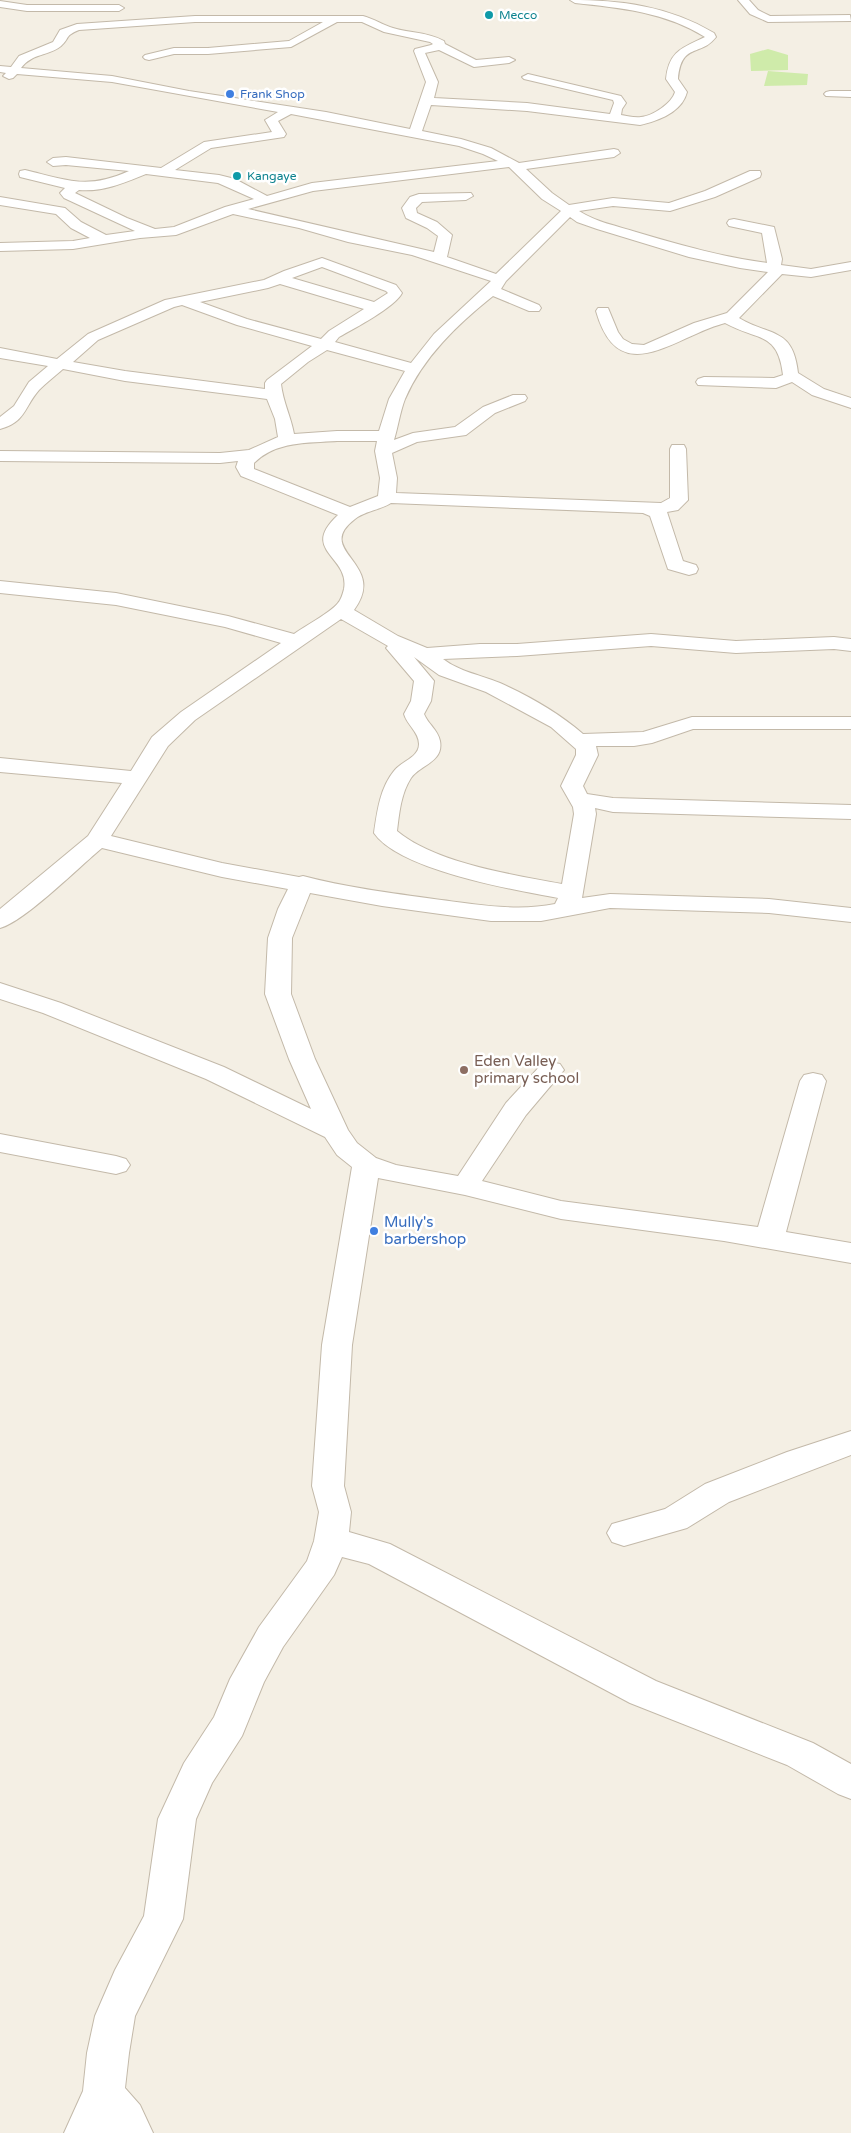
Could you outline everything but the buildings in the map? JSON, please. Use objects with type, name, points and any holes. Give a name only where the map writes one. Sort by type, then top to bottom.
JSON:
[{"type":"street","points":[[427,101],[527,107],[634,121],[649,120],[679,100],[680,92],[672,79],[672,75],[679,54],[711,37],[697,26],[671,15],[641,8],[575,0]]},
{"type":"street","points":[[742,0],[754,12],[768,19],[850,18]]},
{"type":"street","points":[[0,4],[8,3],[27,8],[132,8]]},
{"type":"street","points":[[13,17],[19,15],[27,8]]},
{"type":"street","points":[[214,8],[240,11],[233,26],[235,48]]},
{"type":"street","points":[[149,57],[174,51],[208,51],[291,44],[336,18]]},
{"type":"street","points":[[0,84],[14,71],[23,58],[57,44],[64,32],[77,27],[168,20],[233,26],[336,18],[369,21],[388,30],[436,40],[440,43],[439,45],[474,64],[509,60]]},
{"type":"street","points":[[415,133],[427,101],[432,78],[419,51],[439,45]]},
{"type":"street","points":[[0,69],[112,79],[415,133],[487,151],[513,165],[546,196],[582,219],[694,254],[740,264],[817,272],[851,282]]},
{"type":"street","points":[[528,77],[616,98],[620,103],[616,109],[615,118]]},
{"type":"street","points":[[830,94],[851,94]]},
{"type":"street","points":[[162,174],[177,162],[208,145],[280,134],[271,120],[310,102]]},
{"type":"street","points":[[0,247],[73,245],[185,229],[230,210],[312,187],[614,153]]},
{"type":"street","points":[[53,162],[93,163],[230,182],[264,200]]},
{"type":"street","points":[[26,174],[76,185],[107,184],[142,171]]},
{"type":"street","points":[[387,498],[388,476],[385,443],[394,408],[404,383],[413,368],[447,328],[495,284],[567,210],[613,202],[670,207],[710,194],[755,174]]},
{"type":"street","points":[[76,185],[70,189],[67,193],[68,195],[110,213],[122,221],[154,233]]},
{"type":"street","points":[[440,259],[445,235],[432,225],[411,215],[409,208],[415,200],[420,198],[466,196]]},
{"type":"street","points":[[0,201],[60,211],[76,225],[104,240]]},
{"type":"street","points":[[230,210],[302,225],[348,238],[413,251],[440,259],[476,273],[534,308]]},
{"type":"street","points":[[604,311],[616,341],[622,346],[638,349],[656,347],[702,325],[730,317],[748,302],[776,269],[769,230],[734,223]]},
{"type":"street","points":[[0,424],[16,414],[29,392],[93,336],[161,306],[181,300],[260,286],[314,264],[328,263],[391,288],[395,293],[393,297],[334,334],[325,344],[273,383],[274,395],[283,419],[287,440]]},
{"type":"street","points":[[817,272],[851,266]]},
{"type":"street","points":[[278,279],[378,308]]},
{"type":"street","points":[[181,300],[242,322],[413,368]]},
{"type":"street","points":[[704,382],[776,383],[787,380],[791,375],[790,360],[779,341],[732,321],[730,317]]},
{"type":"street","points":[[0,353],[169,382],[274,395]]},
{"type":"street","points":[[791,375],[818,392],[851,403]]},
{"type":"street","points":[[350,514],[247,472],[244,468],[245,463],[253,455],[276,443],[287,440],[337,436],[385,443],[460,431],[489,410],[519,398]]},
{"type":"street","points":[[0,921],[97,840],[160,742],[188,716],[347,606],[353,590],[353,577],[350,569],[333,549],[332,537],[338,525],[350,514],[380,503],[387,498],[649,509],[672,506],[679,500],[678,448]]},
{"type":"street","points":[[0,456],[220,458],[253,455]]},
{"type":"street","points":[[649,509],[658,513],[675,565],[689,569]]},
{"type":"street","points":[[0,588],[116,599],[228,622],[297,641]]},
{"type":"street","points":[[341,611],[391,640],[425,654],[446,671],[493,688],[540,713],[558,723],[586,747],[587,755],[572,786],[583,807],[568,901]]},
{"type":"street","points":[[391,640],[400,655],[412,663],[424,681],[421,701],[414,714],[415,720],[429,734],[430,747],[422,761],[407,769],[401,775],[388,809],[385,833],[390,840],[469,871],[523,885],[568,901],[699,902],[768,906],[851,915]]},
{"type":"street","points":[[425,654],[480,650],[517,650],[650,640],[736,648],[834,643],[851,645]]},
{"type":"street","points":[[579,740],[654,737],[670,732],[680,725],[692,723],[851,723]]},
{"type":"street","points":[[0,765],[72,770],[136,778]]},
{"type":"street","points":[[583,807],[613,805],[851,812]]},
{"type":"street","points":[[97,840],[205,867],[303,883],[382,899],[491,914],[541,914],[568,901]]},
{"type":"street","points":[[303,883],[290,909],[280,938],[278,994],[302,1059],[335,1131],[347,1149],[366,1164],[391,1173],[465,1186],[561,1210],[706,1228],[851,1253]]},
{"type":"street","points":[[0,991],[52,1008],[215,1073],[335,1131]]},
{"type":"street","points":[[465,1186],[516,1109],[551,1070]]},
{"type":"street","points":[[768,1240],[813,1081]]},
{"type":"street","points":[[0,1143],[116,1165]]},
{"type":"street","points":[[85,2133],[104,2094],[115,2016],[163,1919],[177,1819],[197,1774],[229,1725],[248,1679],[271,1637],[322,1566],[330,1541],[335,1512],[328,1486],[337,1346],[341,1311],[366,1164]]},
{"type":"street","points":[[624,1534],[675,1519],[717,1492],[851,1443]]},
{"type":"street","points":[[330,1541],[378,1553],[642,1692],[800,1754],[851,1783]]},
{"type":"street","points":[[104,2094],[125,2120],[132,2133]]},
{"type":"green space","points":[[768,49],[788,55],[788,70],[751,71],[750,54]]},
{"type":"green space","points":[[768,71],[808,74],[807,85],[764,86]]},
{"type":"place","name":"Mecco","points":[[489,15]]},
{"type":"place","name":"Frank Shop","points":[[230,94]]},
{"type":"place","name":"Kangaye","points":[[237,176]]},
{"type":"place","name":"Eden Valley primary school","points":[[464,1070]]},
{"type":"place","name":"Mully's barbershop","points":[[374,1231]]}]
